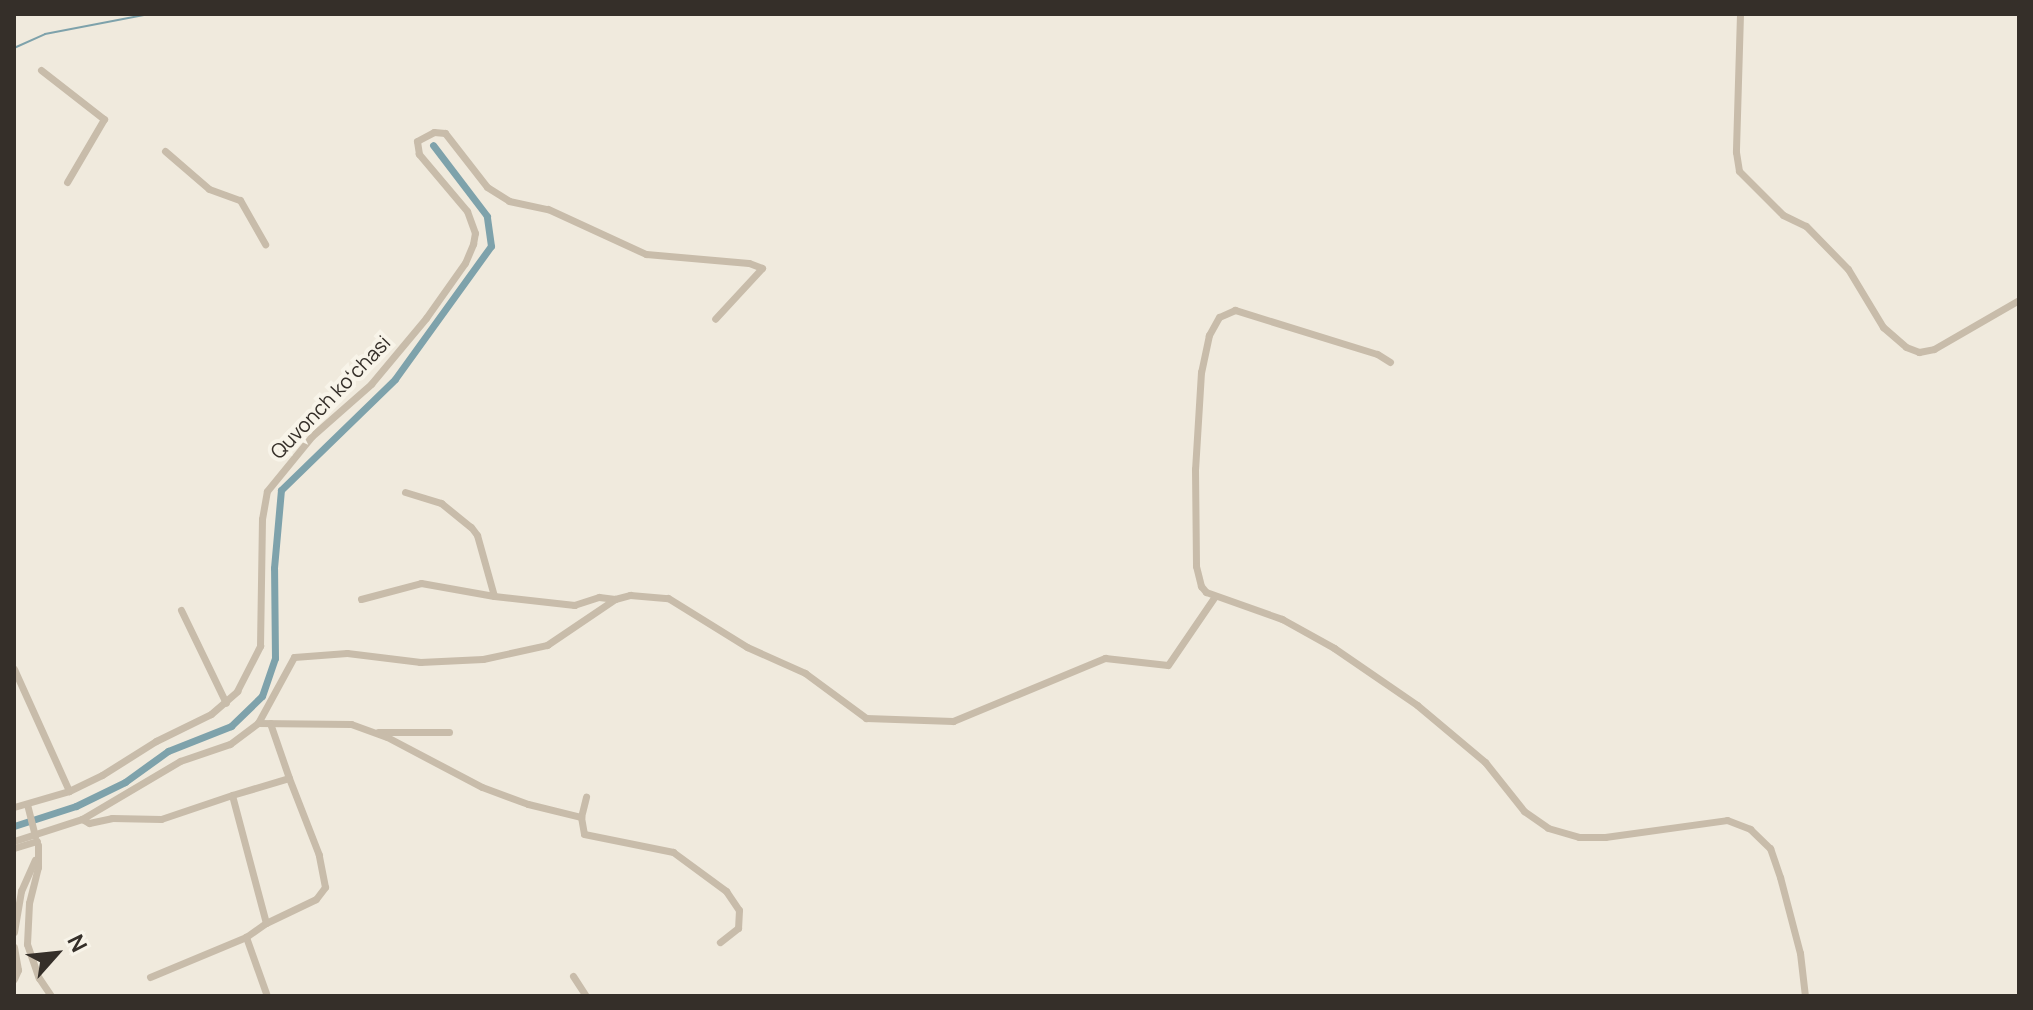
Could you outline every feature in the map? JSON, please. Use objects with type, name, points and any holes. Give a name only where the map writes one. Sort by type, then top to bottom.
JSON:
[{"type":"street","points":[[1740,14],[1736,152],[1739,171],[1783,215],[1806,226],[1848,269],[1883,327],[1906,347],[1919,352],[1934,349],[2019,300]]},
{"type":"street","points":[[41,70],[104,119],[67,182]]},
{"type":"street","name":"Quvonch koʻchasi","points":[[14,807],[69,791],[226,703],[247,676],[260,646],[262,519],[267,491],[312,436],[371,384],[426,318],[471,252],[475,233],[467,211],[419,154],[417,141],[434,132],[445,133],[487,187],[509,201],[548,209],[646,254],[749,263],[762,268],[715,319]]},
{"type":"street","points":[[165,151],[209,189],[240,200],[265,244]]},
{"type":"street","points":[[1390,362],[1377,354],[1235,310],[1228,311],[1214,323],[1201,372],[1195,484],[1197,577],[1206,592],[1282,619],[1334,648],[1417,705],[1485,762],[1524,811],[1548,828],[1579,837],[1605,837],[1727,820],[1750,829],[1770,848],[1780,877],[1800,953],[1805,996]]},
{"type":"street","points":[[405,492],[441,503],[471,527],[477,535],[494,596]]},
{"type":"street","points":[[361,599],[421,583],[494,596],[574,605],[599,597],[615,599]]},
{"type":"street","points":[[14,848],[82,819],[180,761],[230,744],[258,723],[294,657],[347,653],[420,662],[483,659],[547,645],[615,599],[630,595],[668,598],[747,647],[805,673],[866,718],[953,721],[1105,658],[1168,665],[1215,596]]},
{"type":"street","points":[[181,610],[226,703]]},
{"type":"street","points":[[14,669],[69,791]]},
{"type":"street","points":[[14,697],[25,692]]},
{"type":"street","points":[[258,723],[351,724],[376,732],[482,787],[528,804],[581,817]]},
{"type":"street","points":[[150,977],[246,937],[266,923],[316,899],[325,887],[319,855],[270,723]]},
{"type":"street","points":[[376,732],[449,732]]},
{"type":"street","points":[[82,819],[89,823],[112,818],[161,819],[289,778]]},
{"type":"street","points":[[232,795],[266,923]]},
{"type":"street","points":[[586,797],[581,817],[584,834],[668,850],[726,891],[739,910],[741,920],[735,932],[720,942]]},
{"type":"street","points":[[27,804],[37,840],[38,867],[29,903],[27,944],[39,978],[51,996]]},
{"type":"street","points":[[14,841],[37,840]]},
{"type":"street","points":[[14,932],[21,891],[35,864],[37,840]]},
{"type":"street","points":[[246,937],[267,996]]},
{"type":"street","points":[[14,947],[18,970],[14,979]]},
{"type":"street","points":[[573,976],[586,996]]},
{"type":"waterway","points":[[14,48],[45,34],[149,14]]},
{"type":"waterway","points":[[14,826],[76,806],[125,782],[168,751],[231,726],[262,696],[275,658],[274,568],[281,490],[395,379],[491,246],[487,216],[433,145]]}]
